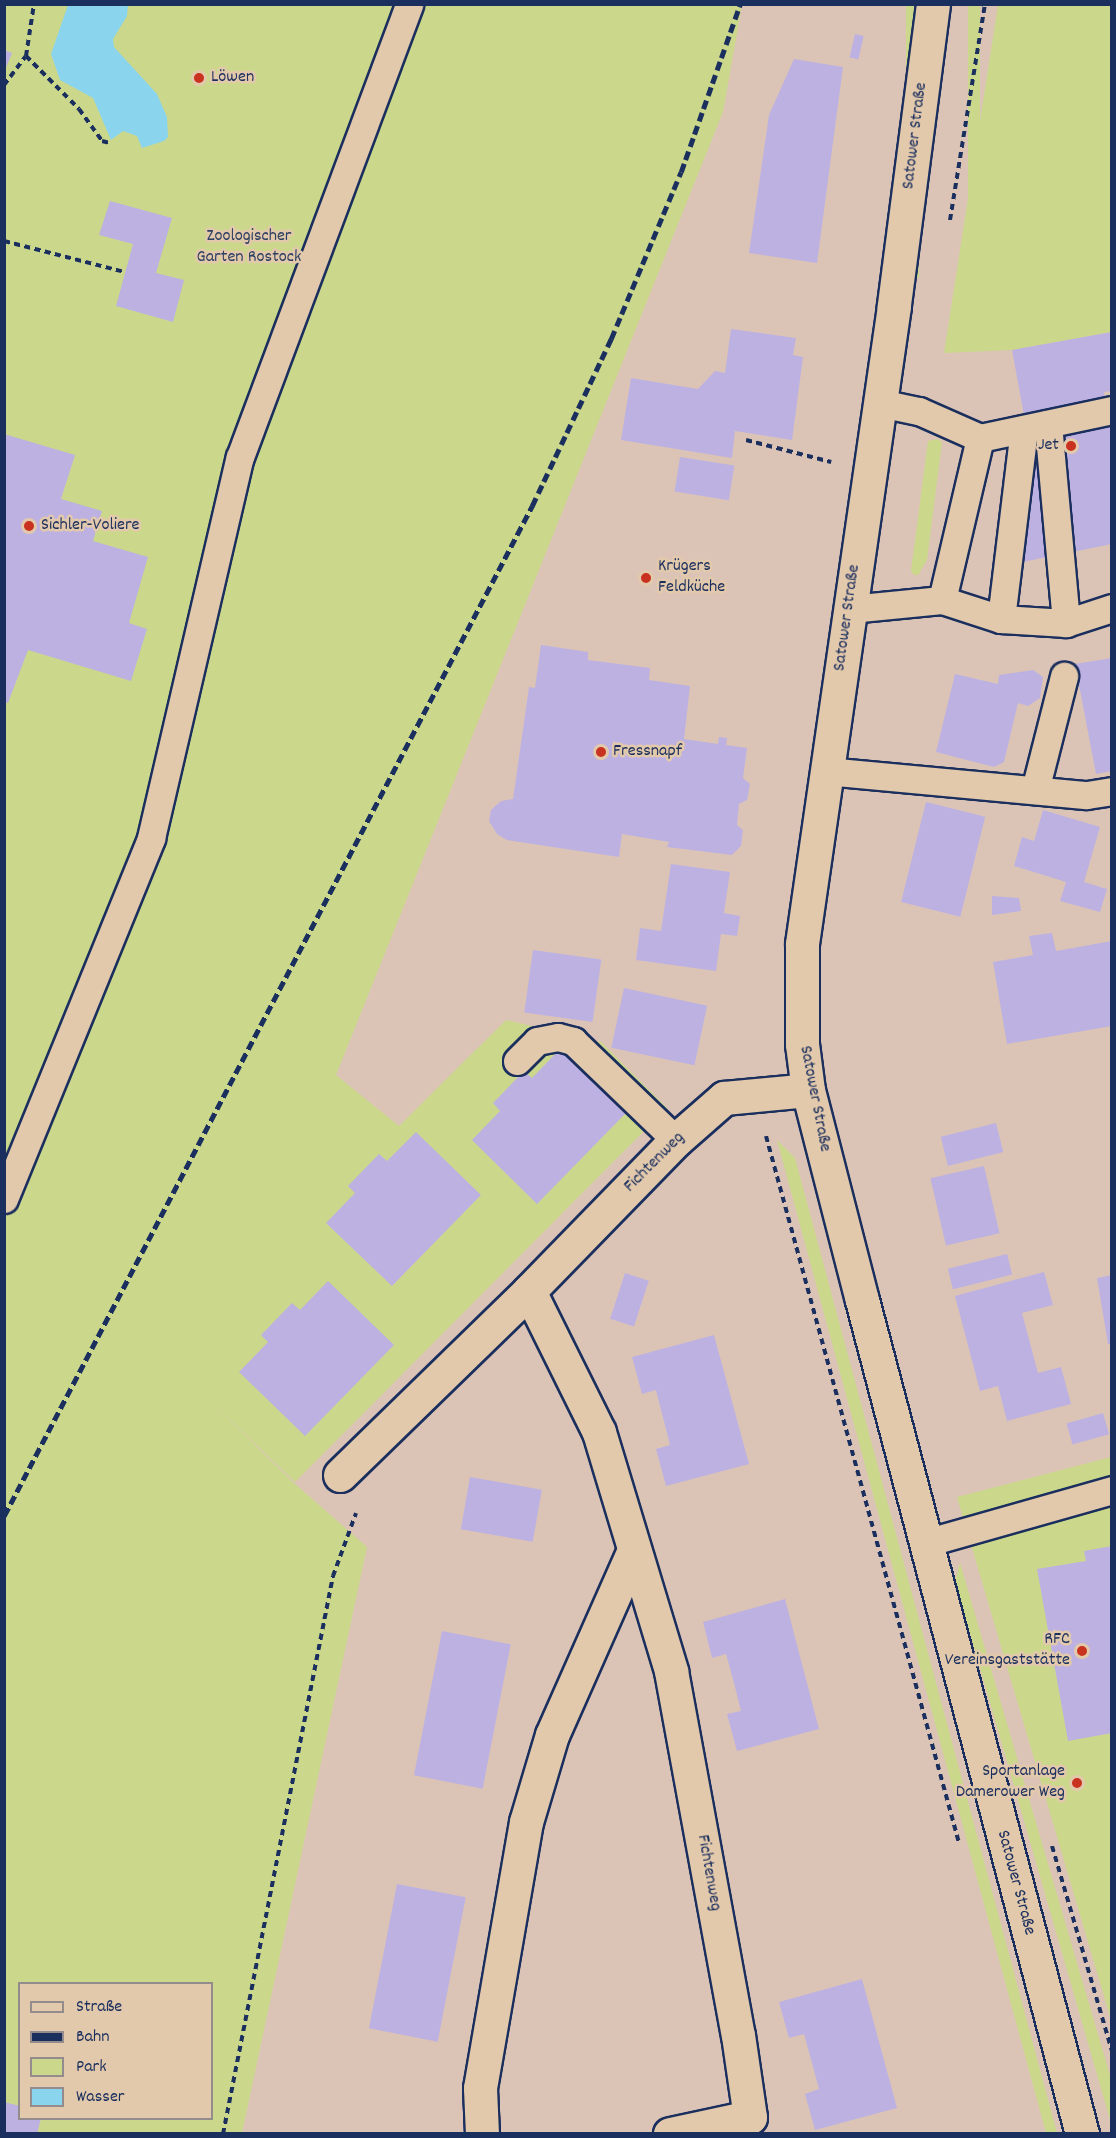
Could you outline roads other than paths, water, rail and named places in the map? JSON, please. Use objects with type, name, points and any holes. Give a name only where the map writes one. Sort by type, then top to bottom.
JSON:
[{"type":"main road","name":"Satower Straße","points":[[933,4],[880,403],[802,944],[800,999],[808,1090],[925,1543],[1082,2133]]},
{"type":"main road","name":"Fichtenweg","points":[[340,1475],[529,1291],[676,1140],[724,1098],[808,1090]]},
{"type":"main road","name":"Fichtenweg","points":[[529,1291],[600,1432],[633,1552],[670,1671],[750,2117],[670,2133]]},
{"type":"main road","points":[[482,2133],[480,2088],[526,1822],[552,1735],[633,1552]]},
{"type":"lane","points":[[4,1199],[151,838],[240,457],[410,4]]},
{"type":"lane","points":[[880,403],[919,411],[980,438],[1112,410]]},
{"type":"lane","points":[[1001,619],[1036,427]]},
{"type":"lane","points":[[1036,427],[1066,623]]},
{"type":"lane","points":[[942,600],[980,438]]},
{"type":"lane","points":[[849,609],[942,600],[1001,619],[1066,623],[1112,608]]},
{"type":"lane","points":[[1035,790],[1064,676]]},
{"type":"lane","points":[[826,771],[1087,795],[1112,791]]},
{"type":"lane","points":[[516,1060],[537,1041],[558,1037],[573,1041],[676,1140]]},
{"type":"lane","points":[[925,1543],[1112,1490]]},
{"type":"water","points":[[68,5],[128,5],[127,16],[113,39],[114,47],[157,94],[167,117],[168,137],[164,141],[142,148],[137,136],[123,131],[111,140],[93,98],[60,80],[51,54]]},
{"type":"railway","points":[[4,1516],[532,506],[611,339],[681,172],[740,4]]},
{"type":"place","name":"Löwen","points":[[199,78]]},
{"type":"place","name":"Jet","points":[[1071,446]]},
{"type":"place","name":"Sichler-Voliere","points":[[29,526]]},
{"type":"place","name":"Krügers Feldküche","points":[[646,578]]},
{"type":"place","name":"Fressnapf","points":[[601,752]]},
{"type":"place","name":"RFC Vereinsgaststätte","points":[[1082,1651]]},
{"type":"place","name":"Sportanlage Damerower Weg","points":[[1077,1783]]},
{"type":"park label","name":"Zoologischer Garten Rostock","points":[[249,248]]}]
